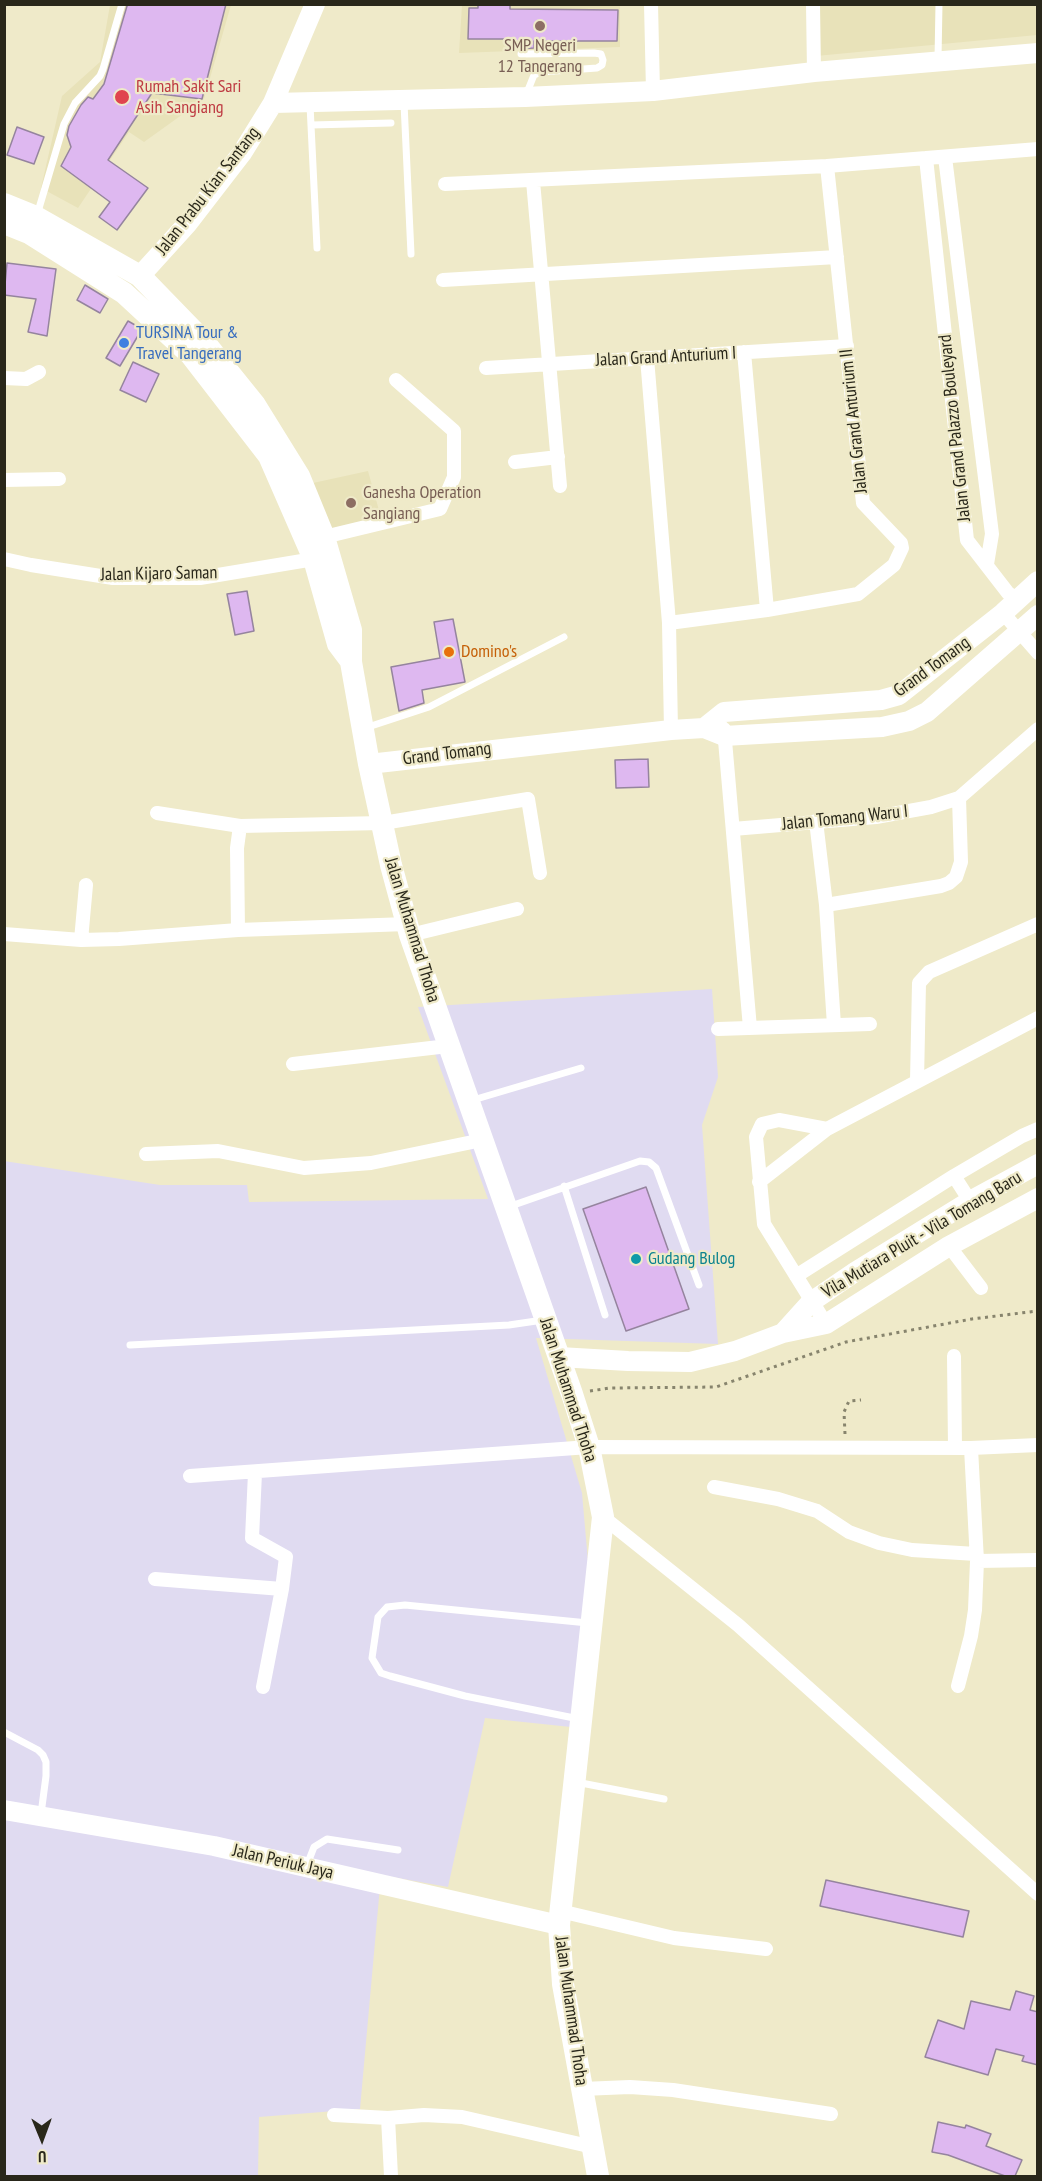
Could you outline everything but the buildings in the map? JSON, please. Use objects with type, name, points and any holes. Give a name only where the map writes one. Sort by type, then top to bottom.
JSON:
[{"type":"main road","name":"Jalan Muhammad Thoha","points":[[4,204],[198,349],[255,405],[299,476],[324,537],[351,630],[351,662],[369,764],[391,865],[409,930],[572,1394],[589,1447],[603,1518],[559,1918],[563,1984],[598,2176]]},
{"type":"main road","name":"Jalan Muhammad Thoha","points":[[4,223],[33,225],[140,276],[198,349],[269,456],[314,559],[338,644],[351,662]]},
{"type":"street","name":"Jalan Prabu Kian Santang","points":[[140,276],[188,223],[242,153],[273,103],[315,4]]},
{"type":"street","points":[[651,4],[653,91]]},
{"type":"street","points":[[813,4],[814,72]]},
{"type":"street","points":[[273,103],[525,97],[653,91],[814,72],[1038,53]]},
{"type":"street","points":[[445,184],[827,166],[1038,149]]},
{"type":"street","name":"Jalan Grand Palazzo Bouleyard","points":[[945,157],[992,534],[987,564]]},
{"type":"street","name":"Jalan Grand Palazzo Bouleyard","points":[[926,159],[967,540],[1008,593],[1010,607],[1020,632],[1038,653]]},
{"type":"street","name":"Jalan Grand Anturium II","points":[[669,623],[766,610],[858,594],[894,565],[902,548],[901,543],[862,503],[827,166]]},
{"type":"street","points":[[533,181],[560,486]]},
{"type":"street","points":[[443,280],[837,257]]},
{"type":"street","name":"Jalan Grand Palazzo Bouleyard","points":[[944,317],[964,314]]},
{"type":"street","name":"Jalan Grand Anturium I","points":[[486,368],[847,346]]},
{"type":"street","points":[[744,352],[766,610]]},
{"type":"street","points":[[647,358],[669,623],[671,729]]},
{"type":"street","points":[[4,378],[26,379],[39,372]]},
{"type":"street","points":[[324,537],[440,509],[454,477],[454,430],[396,380]]},
{"type":"street","points":[[514,462],[558,457]]},
{"type":"street","points":[[4,480],[59,479]]},
{"type":"street","name":"Jalan Grand Palazzo Bouleyard","points":[[967,540],[992,534]]},
{"type":"street","name":"Jalan Kijaro Saman","points":[[4,559],[113,578],[200,578],[314,559]]},
{"type":"street","name":"Grand Tomang","points":[[724,712],[881,700],[899,694],[1010,607],[1038,581]]},
{"type":"street","name":"Grand Tomang","points":[[369,764],[671,729],[704,728],[724,736],[882,727],[909,721],[927,712],[1038,615]]},
{"type":"street","points":[[704,728],[724,712]]},
{"type":"street","points":[[724,712],[724,736],[750,1028]]},
{"type":"street","name":"Jalan Tomang Waru I","points":[[733,830],[876,817],[932,807],[959,798],[1038,729]]},
{"type":"street","points":[[826,904],[950,883],[956,877],[961,862],[959,798]]},
{"type":"street","points":[[157,813],[240,826],[382,823],[528,799],[540,873]]},
{"type":"street","points":[[816,821],[826,904],[834,1025]]},
{"type":"street","points":[[238,930],[237,848],[240,826]]},
{"type":"street","points":[[81,939],[86,885]]},
{"type":"street","points":[[4,934],[119,939],[238,930],[409,930],[517,909]]},
{"type":"street","points":[[917,1081],[919,983],[929,972],[1038,924]]},
{"type":"street","points":[[759,1182],[827,1129],[1038,1018]]},
{"type":"street","points":[[718,1029],[870,1024]]},
{"type":"street","points":[[293,1064],[448,1046]]},
{"type":"street","points":[[826,1324],[764,1224],[756,1137],[762,1124],[779,1120],[827,1129]]},
{"type":"street","points":[[796,1276],[954,1176],[1038,1129]]},
{"type":"street","points":[[146,1154],[218,1151],[304,1168],[371,1163],[482,1140]]},
{"type":"street","name":"Vila Mutiara Pluit - Vila Tomang Baru","points":[[783,1333],[812,1302],[855,1272],[970,1201],[1038,1164]]},
{"type":"street","points":[[954,1176],[970,1201]]},
{"type":"street","name":"Vila Mutiara Pluit - Vila Tomang Baru","points":[[559,1357],[690,1362],[735,1351],[783,1333],[826,1324],[949,1246],[1038,1198]]},
{"type":"street","points":[[949,1246],[981,1288]]},
{"type":"street","points":[[954,1356],[955,1448]]},
{"type":"street","points":[[190,1476],[589,1447],[971,1448],[1038,1445]]},
{"type":"street","points":[[958,1686],[974,1618],[977,1557],[971,1448]]},
{"type":"street","points":[[255,1473],[252,1538],[286,1557],[263,1687]]},
{"type":"street","points":[[714,1486],[778,1499],[817,1511],[849,1532],[879,1543],[912,1550],[977,1557],[1038,1560]]},
{"type":"street","points":[[603,1518],[738,1625],[1038,1894]]},
{"type":"street","points":[[154,1580],[282,1589]]},
{"type":"street","name":"Jalan Periuk Jaya","points":[[4,1810],[214,1846],[306,1868],[559,1918]]},
{"type":"street","points":[[559,1918],[674,1938],[766,1949]]},
{"type":"street","points":[[582,2089],[630,2086],[673,2090],[831,2114]]},
{"type":"street","points":[[334,2115],[388,2118],[424,2115],[462,2117],[593,2147]]},
{"type":"street","points":[[388,2118],[391,2176]]},
{"type":"lane","points":[[33,225],[64,124],[75,103],[100,76],[122,4]]},
{"type":"lane","points":[[938,61],[939,4]]},
{"type":"lane","points":[[521,54],[594,53],[601,54],[603,60],[602,65],[597,68],[541,72],[534,75],[525,97]]},
{"type":"lane","points":[[404,100],[411,254]]},
{"type":"lane","points":[[310,102],[317,248]]},
{"type":"lane","points":[[311,125],[391,123]]},
{"type":"lane","points":[[363,729],[429,707],[564,637]]},
{"type":"lane","points":[[468,1102],[581,1068]]},
{"type":"lane","points":[[506,1207],[640,1161],[649,1162],[656,1168],[699,1285]]},
{"type":"lane","points":[[564,1186],[605,1315]]},
{"type":"lane","points":[[130,1345],[508,1325],[546,1320]]},
{"type":"lane","points":[[580,1720],[465,1696],[390,1676],[381,1673],[372,1658],[378,1617],[387,1607],[405,1605],[591,1624]]},
{"type":"lane","points":[[4,1732],[43,1755],[46,1762],[46,1776],[41,1816]]},
{"type":"lane","points":[[574,1781],[664,1799]]},
{"type":"lane","points":[[306,1868],[314,1847],[327,1839],[398,1850]]},
{"type":"path","points":[[572,1394],[610,1388],[716,1387],[846,1342],[972,1319],[1037,1311]]},
{"type":"path","points":[[845,1448],[844,1412],[849,1401],[861,1400]]},
{"type":"shaded area","name":"Rumah Sakit Sari Asih Sangiang","points":[[110,5],[231,5],[204,99],[144,142],[129,132],[78,208],[41,188],[62,96],[100,62]]},
{"type":"shaded area","name":"SMP Negeri 12 Tangerang","points":[[462,5],[620,5],[620,47],[459,53]]},
{"type":"shaded area","points":[[819,5],[1037,5],[1037,35],[816,56]]},
{"type":"shaded area","points":[[368,471],[382,521],[332,531],[313,483]]},
{"type":"shaded area","points":[[712,989],[718,1077],[702,1125],[718,1344],[536,1338],[582,1493],[590,1584],[571,1727],[485,1718],[448,1887],[381,1875],[360,2109],[259,2117],[258,2176],[5,2176],[4,1161],[160,1185],[247,1185],[249,1202],[488,1199],[418,1007]]},
{"type":"place","name":"SMP Negeri 12 Tangerang","points":[[540,26]]},
{"type":"place","name":"Rumah Sakit Sari Asih Sangiang","points":[[122,97]]},
{"type":"place","name":"TURSINA Tour & Travel Tangerang","points":[[124,343]]},
{"type":"place","name":"Ganesha Operation Sangiang","points":[[351,503]]},
{"type":"place","name":"Domino's","points":[[449,652]]},
{"type":"place","name":"Gudang Bulog","points":[[636,1259]]}]
